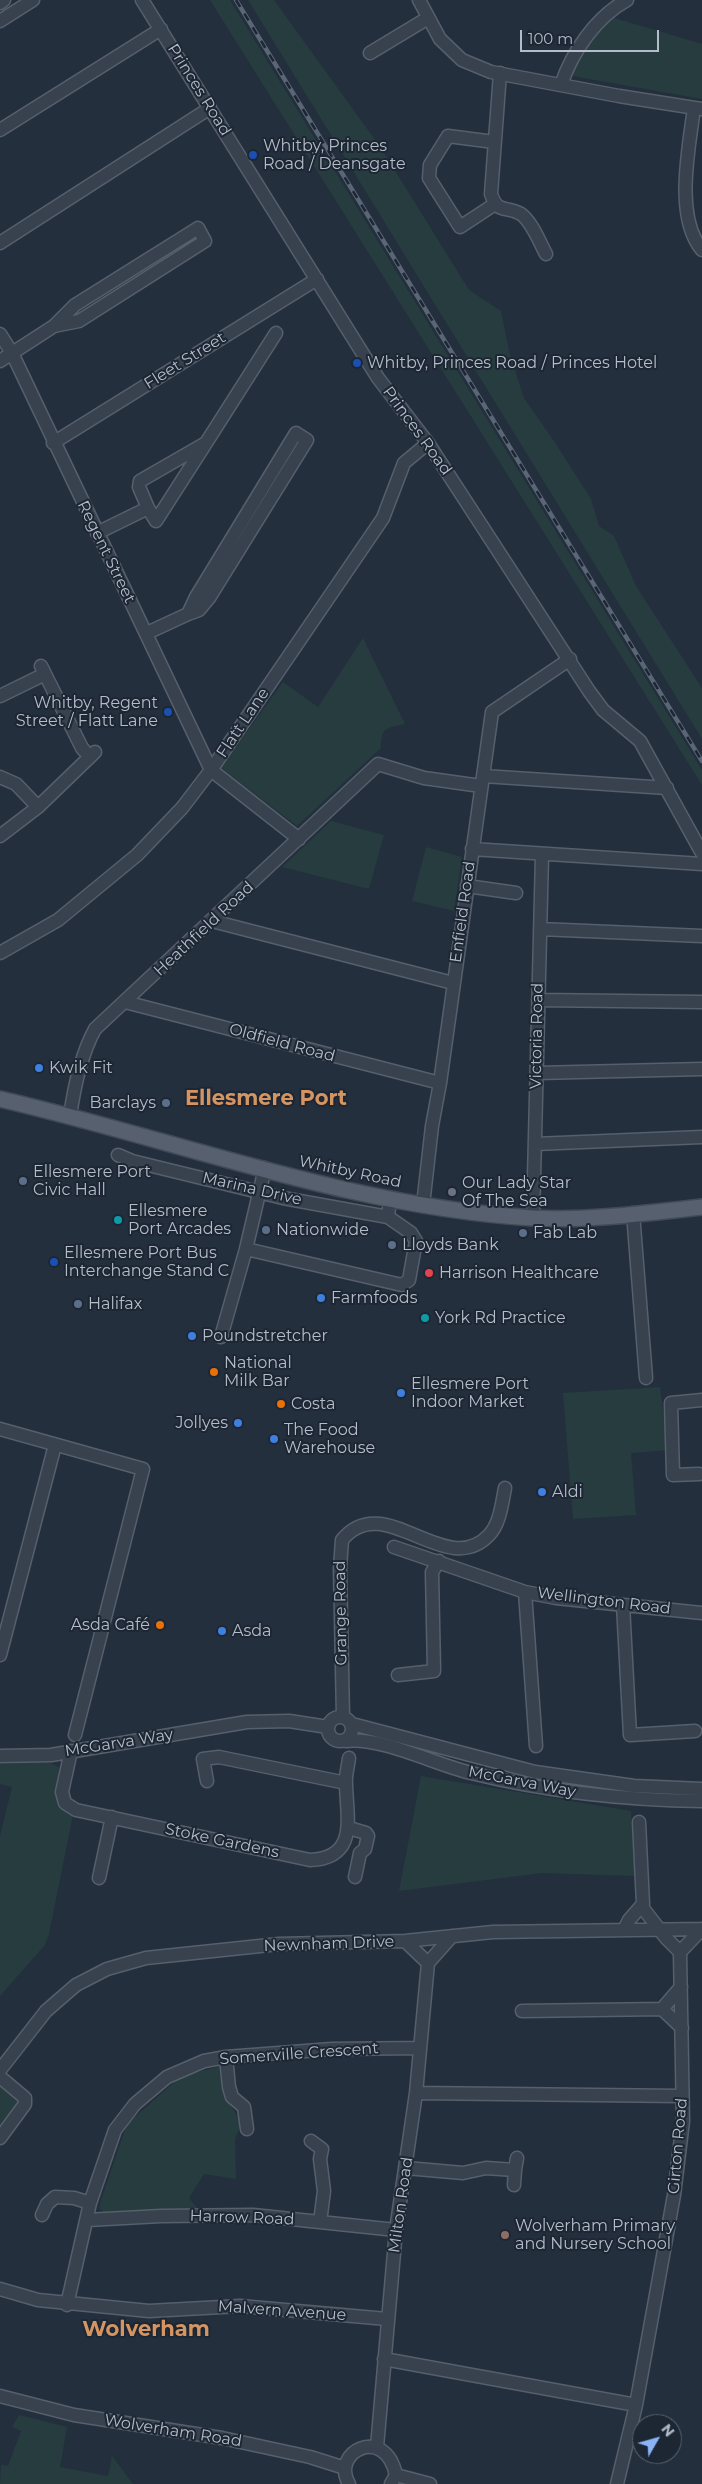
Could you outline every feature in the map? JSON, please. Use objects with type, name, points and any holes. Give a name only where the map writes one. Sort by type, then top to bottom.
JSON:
[{"type":"main road","name":"Whitby Road","points":[[0,1099],[264,1168],[288,1176],[390,1199],[533,1218],[583,1217],[702,1207]]},
{"type":"street","points":[[0,3],[4,0]]},
{"type":"street","points":[[0,21],[33,0]]},
{"type":"street","name":"Princes Road","points":[[142,0],[378,378],[428,443],[603,710],[640,741],[702,853]]},
{"type":"street","points":[[419,0],[440,39],[462,60],[500,73],[698,109],[686,176],[688,213],[693,234],[702,250]]},
{"type":"street","points":[[561,85],[572,58],[608,11],[627,0]]},
{"type":"street","points":[[370,53],[428,18]]},
{"type":"street","points":[[0,130],[161,29]]},
{"type":"street","points":[[500,73],[490,179],[491,194],[495,204],[520,214],[527,221],[546,254]]},
{"type":"street","points":[[0,243],[210,108]]},
{"type":"street","points":[[494,142],[448,136],[430,165],[429,178],[460,227],[495,204]]},
{"type":"street","points":[[0,361],[54,326],[75,305],[198,228],[205,241],[150,274],[79,321],[54,326]]},
{"type":"street","points":[[142,262],[150,274]]},
{"type":"street","name":"Fleet Street","points":[[53,443],[316,279]]},
{"type":"street","points":[[206,443],[140,481],[139,487],[156,521],[206,443],[276,333]]},
{"type":"street","name":"Regent Street","points":[[0,334],[12,353],[53,443],[147,633],[211,770]]},
{"type":"street","points":[[147,633],[188,614],[196,597],[307,440],[296,433],[253,515]]},
{"type":"street","name":"Flatt Lane","points":[[0,953],[58,920],[137,855],[182,808],[211,770],[383,518],[404,464],[428,443]]},
{"type":"street","points":[[97,533],[148,508]]},
{"type":"street","name":"Enfield Road","points":[[423,1204],[432,1126],[440,1083],[492,712],[570,659]]},
{"type":"street","points":[[0,696],[43,670],[82,748],[92,755],[38,807],[0,836]]},
{"type":"street","name":"Heathfield Road","points":[[70,1117],[72,1098],[87,1044],[95,1029],[378,764],[424,778],[482,781]]},
{"type":"street","points":[[211,770],[298,839]]},
{"type":"street","points":[[0,778],[16,784],[38,807]]},
{"type":"street","points":[[482,781],[666,788]]},
{"type":"street","points":[[472,849],[702,864]]},
{"type":"street","name":"Victoria Road","points":[[533,1218],[542,855]]},
{"type":"street","points":[[467,886],[516,893]]},
{"type":"street","points":[[212,921],[453,982]]},
{"type":"street","points":[[540,929],[702,936]]},
{"type":"street","points":[[538,1000],[702,1002]]},
{"type":"street","name":"Oldfield Road","points":[[124,1002],[440,1083]]},
{"type":"street","points":[[537,1073],[702,1069]]},
{"type":"street","points":[[535,1144],[702,1137]]},
{"type":"street","name":"Marina Drive","points":[[118,1154],[132,1161],[283,1198],[388,1217]]},
{"type":"street","points":[[221,1337],[246,1249],[264,1168]]},
{"type":"street","points":[[390,1199],[388,1217],[411,1233],[416,1241]]},
{"type":"street","points":[[633,1213],[646,1378]]},
{"type":"street","points":[[246,1249],[402,1285],[409,1280],[418,1225]]},
{"type":"street","points":[[699,1474],[673,1475],[671,1403],[702,1400]]},
{"type":"street","points":[[0,1429],[143,1469],[75,1735]]},
{"type":"street","points":[[0,1656],[55,1445]]},
{"type":"street","name":"Grange Road","points":[[347,1721],[340,1568],[342,1540],[354,1528],[372,1522],[446,1546],[461,1549],[474,1546],[490,1534],[500,1512],[505,1488]]},
{"type":"street","name":"Wellington Road","points":[[394,1547],[525,1592],[556,1598],[702,1613]]},
{"type":"street","points":[[398,1675],[434,1671],[432,1572],[439,1561]]},
{"type":"street","points":[[525,1592],[536,1746]]},
{"type":"street","points":[[623,1605],[630,1735],[696,1730]]},
{"type":"street","points":[[332,1720],[347,1721],[352,1736],[346,1741],[334,1740],[328,1727],[332,1720]]},
{"type":"street","name":"McGarva Way","points":[[0,1756],[51,1755],[247,1722],[289,1721],[328,1727]]},
{"type":"street","name":"McGarva Way","points":[[347,1721],[535,1772],[634,1786],[702,1789]]},
{"type":"street","name":"McGarva Way","points":[[346,1741],[363,1739],[442,1766],[535,1788],[639,1801],[702,1801]]},
{"type":"street","name":"Stoke Gardens","points":[[71,1751],[62,1792],[65,1803],[76,1810],[310,1860],[324,1859],[335,1854],[344,1843],[349,1828],[346,1783],[349,1758]]},
{"type":"street","points":[[207,1781],[203,1759],[219,1757],[346,1783]]},
{"type":"street","points":[[99,1878],[112,1817]]},
{"type":"street","points":[[639,1822],[642,1907],[666,1938],[680,1952],[702,1929]]},
{"type":"street","points":[[349,1828],[366,1833],[368,1836],[365,1849],[360,1853],[355,1877]]},
{"type":"street","points":[[624,1930],[628,1920],[642,1907]]},
{"type":"street","name":"Newnham Drive","points":[[0,2070],[52,2005],[76,1985],[107,1969],[146,1958],[279,1944],[405,1941],[493,1932],[702,1929]]},
{"type":"street","points":[[405,1941],[428,1964],[452,1936]]},
{"type":"street","name":"Girton Road","points":[[616,2484],[636,2405],[674,2195],[683,2121],[680,1952]]},
{"type":"street","name":"Milton Road","points":[[377,2447],[396,2230],[416,2093],[428,1964]]},
{"type":"street","points":[[662,2009],[681,1987]]},
{"type":"street","points":[[522,2011],[662,2009],[682,2028]]},
{"type":"street","name":"Somerville Crescent","points":[[68,2304],[90,2202],[115,2130],[134,2104],[167,2077],[204,2061],[226,2057],[332,2049],[420,2048]]},
{"type":"street","points":[[226,2057],[232,2096],[248,2104],[247,2129]]},
{"type":"street","points":[[0,2077],[25,2098],[25,2104],[0,2138]]},
{"type":"street","points":[[416,2093],[682,2096]]},
{"type":"street","points":[[311,2141],[328,2146],[320,2159],[324,2191],[320,2222]]},
{"type":"street","points":[[406,2168],[463,2173],[516,2164],[514,2185]]},
{"type":"street","points":[[40,2210],[55,2197],[62,2196],[90,2202]]},
{"type":"street","name":"Harrow Road","points":[[87,2220],[161,2216],[253,2215],[396,2230]]},
{"type":"street","name":"Malvern Avenue","points":[[0,2289],[38,2300],[149,2311],[240,2306],[387,2319]]},
{"type":"street","points":[[384,2359],[636,2405]]},
{"type":"street","name":"Wolverham Road","points":[[0,2396],[74,2415],[222,2438],[310,2457],[345,2468]]},
{"type":"street","points":[[349,2484],[345,2468],[348,2460],[357,2450],[365,2447],[377,2447],[387,2453],[392,2460],[394,2479],[430,2484]]},
{"type":"green space","points":[[210,0],[230,0],[702,770],[702,785]]},
{"type":"green space","points":[[248,0],[274,0],[381,148],[469,290],[501,311],[510,355],[524,398],[591,499],[599,526],[614,536],[636,586],[702,688],[702,739]]},
{"type":"green space","points":[[611,17],[702,44],[702,99],[572,76],[576,62]]},
{"type":"green space","points":[[363,638],[405,724],[393,726],[386,730],[382,736],[381,748],[297,826],[221,768],[283,682],[318,707]]},
{"type":"green space","points":[[331,821],[384,835],[369,889],[282,867]]},
{"type":"green space","points":[[426,847],[462,857],[454,911],[412,901]]},
{"type":"green space","points":[[660,1387],[668,1450],[631,1453],[636,1515],[573,1519],[563,1393]]},
{"type":"green space","points":[[47,1762],[59,1767],[57,1787],[59,1805],[73,1815],[49,1934],[45,1945],[0,1996],[0,1836],[12,1787],[0,1784],[0,1764]]},
{"type":"green space","points":[[421,1776],[631,1811],[635,1876],[542,1873],[399,1891]]},
{"type":"green space","points":[[220,2066],[224,2093],[241,2125],[235,2139],[236,2179],[204,2174],[189,2198],[198,2209],[104,2213],[99,2208],[101,2200],[127,2124],[180,2077]]},
{"type":"green space","points":[[0,2084],[22,2101],[0,2133]]},
{"type":"green space","points":[[19,2415],[67,2427],[60,2467],[108,2476],[112,2456],[133,2484],[0,2484],[1,2465],[8,2466],[21,2431],[12,2427]]},
{"type":"railway","points":[[236,0],[702,761]]},
{"type":"place","name":"Whitby, Princes Road / Deansgate","points":[[253,155]]},
{"type":"place","name":"Whitby, Princes Road / Princes Hotel","points":[[357,363]]},
{"type":"place","name":"Whitby, Regent Street / Flatt Lane","points":[[168,712]]},
{"type":"place","name":"Kwik Fit","points":[[39,1068]]},
{"type":"place","name":"Barclays","points":[[166,1103]]},
{"type":"place","name":"Ellesmere Port Civic Hall","points":[[23,1181]]},
{"type":"place","name":"Our Lady Star Of The Sea","points":[[452,1192]]},
{"type":"place","name":"Ellesmere Port Arcades","points":[[118,1220]]},
{"type":"place","name":"Nationwide","points":[[266,1230]]},
{"type":"place","name":"Fab Lab","points":[[523,1233]]},
{"type":"place","name":"Lloyds Bank","points":[[392,1245]]},
{"type":"place","name":"Ellesmere Port Bus Interchange Stand C","points":[[54,1262]]},
{"type":"place","name":"Harrison Healthcare","points":[[429,1273]]},
{"type":"place","name":"Farmfoods","points":[[321,1298]]},
{"type":"place","name":"Halifax","points":[[78,1304]]},
{"type":"place","name":"York Rd Practice","points":[[425,1318]]},
{"type":"place","name":"Poundstretcher","points":[[192,1336]]},
{"type":"place","name":"National Milk Bar","points":[[214,1372]]},
{"type":"place","name":"Ellesmere Port Indoor Market","points":[[401,1393]]},
{"type":"place","name":"Costa","points":[[281,1404]]},
{"type":"place","name":"Jollyes","points":[[238,1423]]},
{"type":"place","name":"The Food Warehouse","points":[[274,1439]]},
{"type":"place","name":"Aldi","points":[[542,1492]]},
{"type":"place","name":"Asda Café","points":[[160,1625]]},
{"type":"place","name":"Asda","points":[[222,1631]]},
{"type":"place","name":"Wolverham Primary and Nursery School","points":[[505,2235]]},
{"type":"district","name":"Ellesmere Port","points":[[266,1099]]},
{"type":"district","name":"Wolverham","points":[[146,2330]]}]
